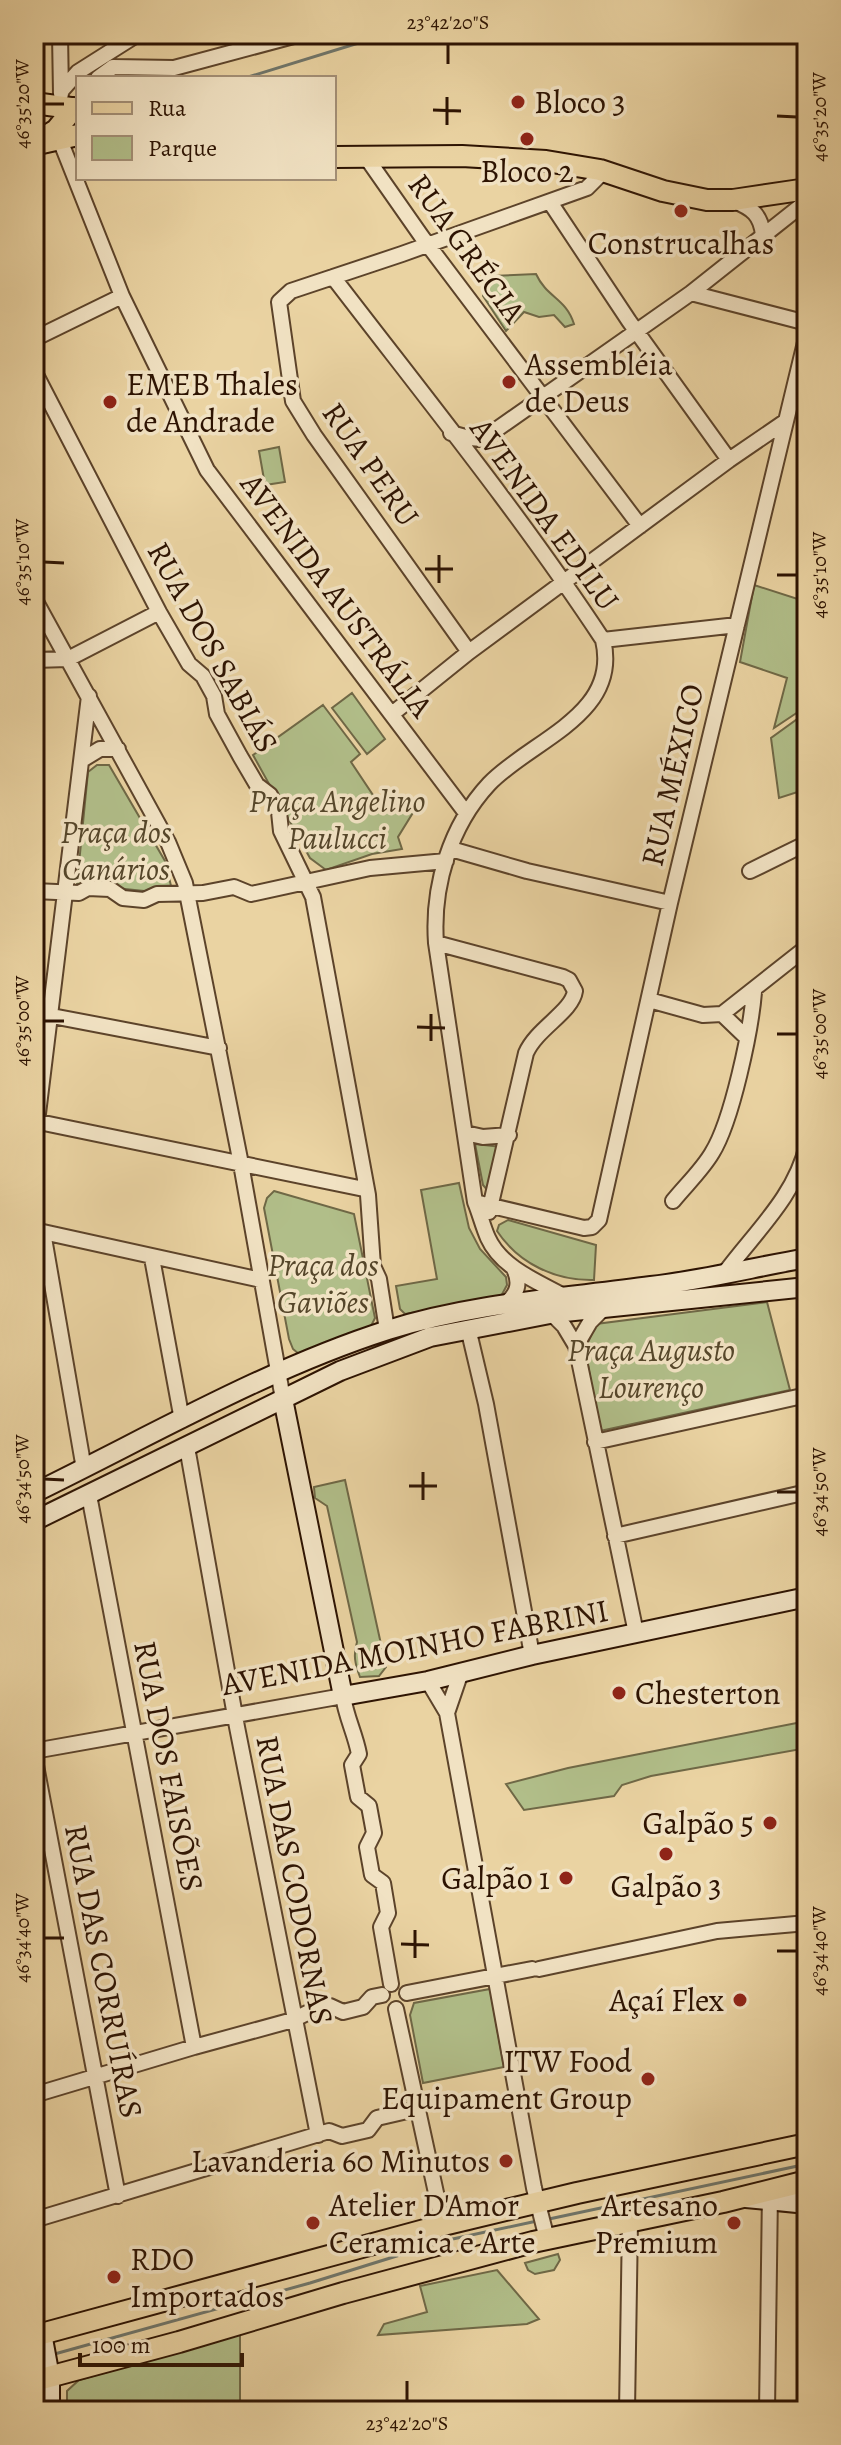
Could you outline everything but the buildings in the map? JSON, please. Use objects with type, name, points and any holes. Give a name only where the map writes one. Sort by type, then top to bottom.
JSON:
[{"type":"main road","points":[[34,103],[70,103],[56,130],[34,144]]},
{"type":"main road","points":[[34,144],[69,137]]},
{"type":"main road","points":[[336,157],[462,156],[546,161],[604,171],[690,198],[733,200],[807,189]]},
{"type":"main road","points":[[40,2337],[443,2225],[807,2144]]},
{"type":"main road","points":[[44,2374],[179,2342],[546,2234],[630,2222],[742,2197],[770,2195],[807,2181]]},
{"type":"street","points":[[60,34],[70,103]]},
{"type":"street","points":[[77,76],[78,72],[138,34]]},
{"type":"street","points":[[138,34],[135,55],[149,70]]},
{"type":"street","points":[[101,76],[113,67],[149,70],[208,61],[301,34]]},
{"type":"street","points":[[70,103],[76,80]]},
{"type":"street","name":"AVENIDA AUSTRÁLIA","points":[[69,137],[76,158]]},
{"type":"street","name":"RUA GRÉCIA","points":[[366,157],[640,526]]},
{"type":"street","points":[[333,277],[587,188],[604,171]]},
{"type":"street","name":"AVENIDA AUSTRÁLIA","points":[[83,180],[122,296],[207,470],[466,813]]},
{"type":"street","points":[[733,200],[750,207],[757,214],[763,235]]},
{"type":"street","points":[[481,471],[479,459],[483,439],[691,293],[807,201]]},
{"type":"street","points":[[550,202],[729,460]]},
{"type":"street","name":"AVENIDA EDILU","points":[[333,277],[451,433],[495,484],[603,640],[606,675],[591,702],[577,718],[490,783],[466,813],[448,855],[436,908],[436,943],[475,1202],[489,1239],[513,1267],[562,1295]]},
{"type":"street","name":"RUA PERU","points":[[333,277],[291,291],[279,302],[293,401],[469,652]]},
{"type":"street","points":[[691,293],[807,323]]},
{"type":"street","points":[[34,339],[122,296]]},
{"type":"street","name":"RUA MÉXICO","points":[[492,1205],[584,1228],[592,1227],[599,1220],[670,903],[807,334]]},
{"type":"street","name":"RUA DOS SABIÁS","points":[[34,371],[159,612],[189,664],[203,676],[214,696],[217,714],[257,785],[275,803],[281,831],[306,882],[319,920],[371,1216],[369,1239],[373,1266],[379,1279],[387,1330]]},
{"type":"street","points":[[392,714],[469,652],[786,421]]},
{"type":"street","points":[[451,433],[483,439]]},
{"type":"street","points":[[34,598],[175,856],[188,894],[347,1720],[355,1729],[359,1754],[352,1765],[358,1797],[369,1806],[374,1833],[367,1847],[372,1875],[383,1883],[388,1913],[381,1927],[386,2006],[396,2009],[404,2005],[407,1993]]},
{"type":"street","points":[[34,660],[68,659],[159,612]]},
{"type":"street","points":[[603,640],[737,625]]},
{"type":"street","points":[[89,696],[52,1016],[35,1122],[364,1189]]},
{"type":"street","points":[[82,760],[100,749],[118,749]]},
{"type":"street","points":[[750,871],[807,843]]},
{"type":"street","points":[[34,891],[79,893],[88,888],[110,889],[123,898],[144,900],[157,894],[188,894],[234,887],[251,894],[448,855],[670,903]]},
{"type":"street","points":[[436,943],[563,977],[574,985],[571,1003],[531,1042],[526,1053],[485,1227]]},
{"type":"street","points":[[649,1000],[703,1015],[722,1014],[754,992],[807,947]]},
{"type":"street","points":[[673,1201],[704,1164],[719,1140],[747,1038],[754,992]]},
{"type":"street","points":[[722,1014],[747,1038]]},
{"type":"street","points":[[52,1016],[219,1048]]},
{"type":"street","points":[[465,1133],[483,1137],[509,1135]]},
{"type":"street","points":[[724,1274],[787,1192],[807,1145]]},
{"type":"street","points":[[475,1202],[492,1205]]},
{"type":"street","points":[[84,1469],[39,1231],[261,1280]]},
{"type":"street","points":[[152,1258],[182,1420]]},
{"type":"street","points":[[34,1493],[278,1374],[335,1348],[387,1330],[562,1295],[653,1286],[807,1258]]},
{"type":"street","points":[[503,1306],[517,1290],[518,1279],[513,1267]]},
{"type":"street","points":[[34,1521],[340,1371],[430,1337],[551,1313],[807,1287]]},
{"type":"street","points":[[576,1346],[590,1322],[604,1308]]},
{"type":"street","points":[[551,1313],[564,1326],[576,1346],[636,1633]]},
{"type":"street","points":[[468,1328],[486,1404],[532,1655]]},
{"type":"street","points":[[335,1348],[331,1363],[340,1371]]},
{"type":"street","points":[[595,1442],[807,1395]]},
{"type":"street","name":"RUA DAS CODORNAS","points":[[187,1447],[293,2020],[318,2135]]},
{"type":"street","points":[[615,1536],[807,1492]]},
{"type":"street","name":"RUA DOS FAISÕES","points":[[89,1495],[194,2047]]},
{"type":"street","name":"AVENIDA MOINHO FABRINI","points":[[34,1753],[132,1732],[428,1681],[532,1655],[807,1597]]},
{"type":"street","points":[[447,1713],[461,1672]]},
{"type":"street","points":[[428,1681],[447,1713],[494,1978],[546,2234]]},
{"type":"street","name":"RUA DAS CORRUÍRAS","points":[[34,1753],[118,2196]]},
{"type":"street","points":[[407,1993],[717,1931],[807,1923]]},
{"type":"street","points":[[34,2095],[293,2020],[313,2010],[330,2006],[343,2012],[363,2007],[372,1997],[399,1985],[407,1993]]},
{"type":"street","points":[[396,2009],[443,2225]]},
{"type":"street","points":[[34,2220],[329,2131],[342,2136],[368,2130],[377,2118],[416,2109]]},
{"type":"street","points":[[767,2411],[770,2195],[807,2204]]},
{"type":"street","points":[[627,2411],[630,2222]]},
{"type":"street","points":[[40,2337],[50,2411]]},
{"type":"green space","points":[[536,274],[571,315],[574,324],[565,327],[554,315],[539,317],[524,312],[506,331],[483,296],[491,276]]},
{"type":"green space","points":[[279,447],[285,482],[265,485],[259,451]]},
{"type":"green space","points":[[754,585],[807,602],[807,706],[774,728],[787,678],[740,662]]},
{"type":"green space","points":[[352,693],[385,739],[367,754],[332,708]]},
{"type":"green space","name":"Praça Angelino Paulucci","points":[[323,705],[360,754],[351,762],[385,813],[405,799],[414,811],[398,837],[402,849],[372,854],[326,870],[310,858],[253,755]]},
{"type":"green space","points":[[807,712],[807,789],[779,798],[771,738]]},
{"type":"green space","name":"Praça dos Canários","points":[[97,765],[109,765],[165,861],[173,894],[77,884],[88,772]]},
{"type":"green space","points":[[475,1144],[502,1147],[488,1191],[483,1185]]},
{"type":"green space","points":[[459,1183],[469,1228],[480,1249],[506,1277],[507,1285],[500,1298],[405,1314],[400,1309],[396,1286],[437,1279],[421,1190]]},
{"type":"green space","name":"Praça dos Gaviões","points":[[274,1191],[354,1214],[375,1318],[371,1326],[299,1354],[293,1349],[264,1208],[267,1198]]},
{"type":"green space","points":[[508,1220],[596,1245],[594,1280],[552,1274],[527,1261],[497,1231],[499,1225]]},
{"type":"green space","name":"Praça Augusto Lourenço","points":[[767,1302],[790,1390],[600,1431],[585,1349],[596,1324]]},
{"type":"green space","points":[[345,1480],[386,1667],[379,1676],[360,1677],[358,1672],[355,1655],[357,1642],[327,1506],[315,1498],[314,1487]]},
{"type":"green space","points":[[807,1721],[807,1748],[651,1776],[622,1785],[614,1796],[524,1810],[506,1784],[568,1768]]},
{"type":"green space","points":[[490,1989],[504,2067],[423,2083],[410,2015],[414,2003]]},
{"type":"green space","points":[[558,2254],[560,2260],[554,2270],[535,2274],[528,2270],[525,2263]]},
{"type":"green space","points":[[497,2270],[539,2319],[527,2324],[378,2335],[384,2324],[427,2312],[420,2286]]},
{"type":"green space","points":[[240,2334],[240,2411],[67,2411],[67,2391],[79,2380]]},
{"type":"waterway","points":[[251,76],[365,41],[378,34]]},
{"type":"waterway","points":[[549,2219],[807,2164]]},
{"type":"waterway","points":[[51,2355],[310,2283],[448,2240],[537,2221]]},
{"type":"place","name":"Bloco 3","points":[[518,102]]},
{"type":"place","name":"Bloco 2","points":[[527,139]]},
{"type":"place","name":"Construcalhas","points":[[681,211]]},
{"type":"place","name":"Assembléia de Deus","points":[[509,382]]},
{"type":"place","name":"EMEB Thales de Andrade","points":[[110,402]]},
{"type":"place","name":"Chesterton","points":[[619,1693]]},
{"type":"place","name":"Galpão 5","points":[[770,1823]]},
{"type":"place","name":"Galpão 3","points":[[666,1854]]},
{"type":"place","name":"Galpão 1","points":[[566,1878]]},
{"type":"place","name":"Açaí Flex","points":[[740,2000]]},
{"type":"place","name":"ITW Food Equipament Group","points":[[648,2079]]},
{"type":"place","name":"Lavanderia 60 Minutos","points":[[506,2161]]},
{"type":"place","name":"Atelier D'Amor Ceramica e Arte","points":[[313,2223]]},
{"type":"place","name":"Artesano Premium","points":[[734,2223]]},
{"type":"place","name":"RDO Importados","points":[[114,2277]]}]
